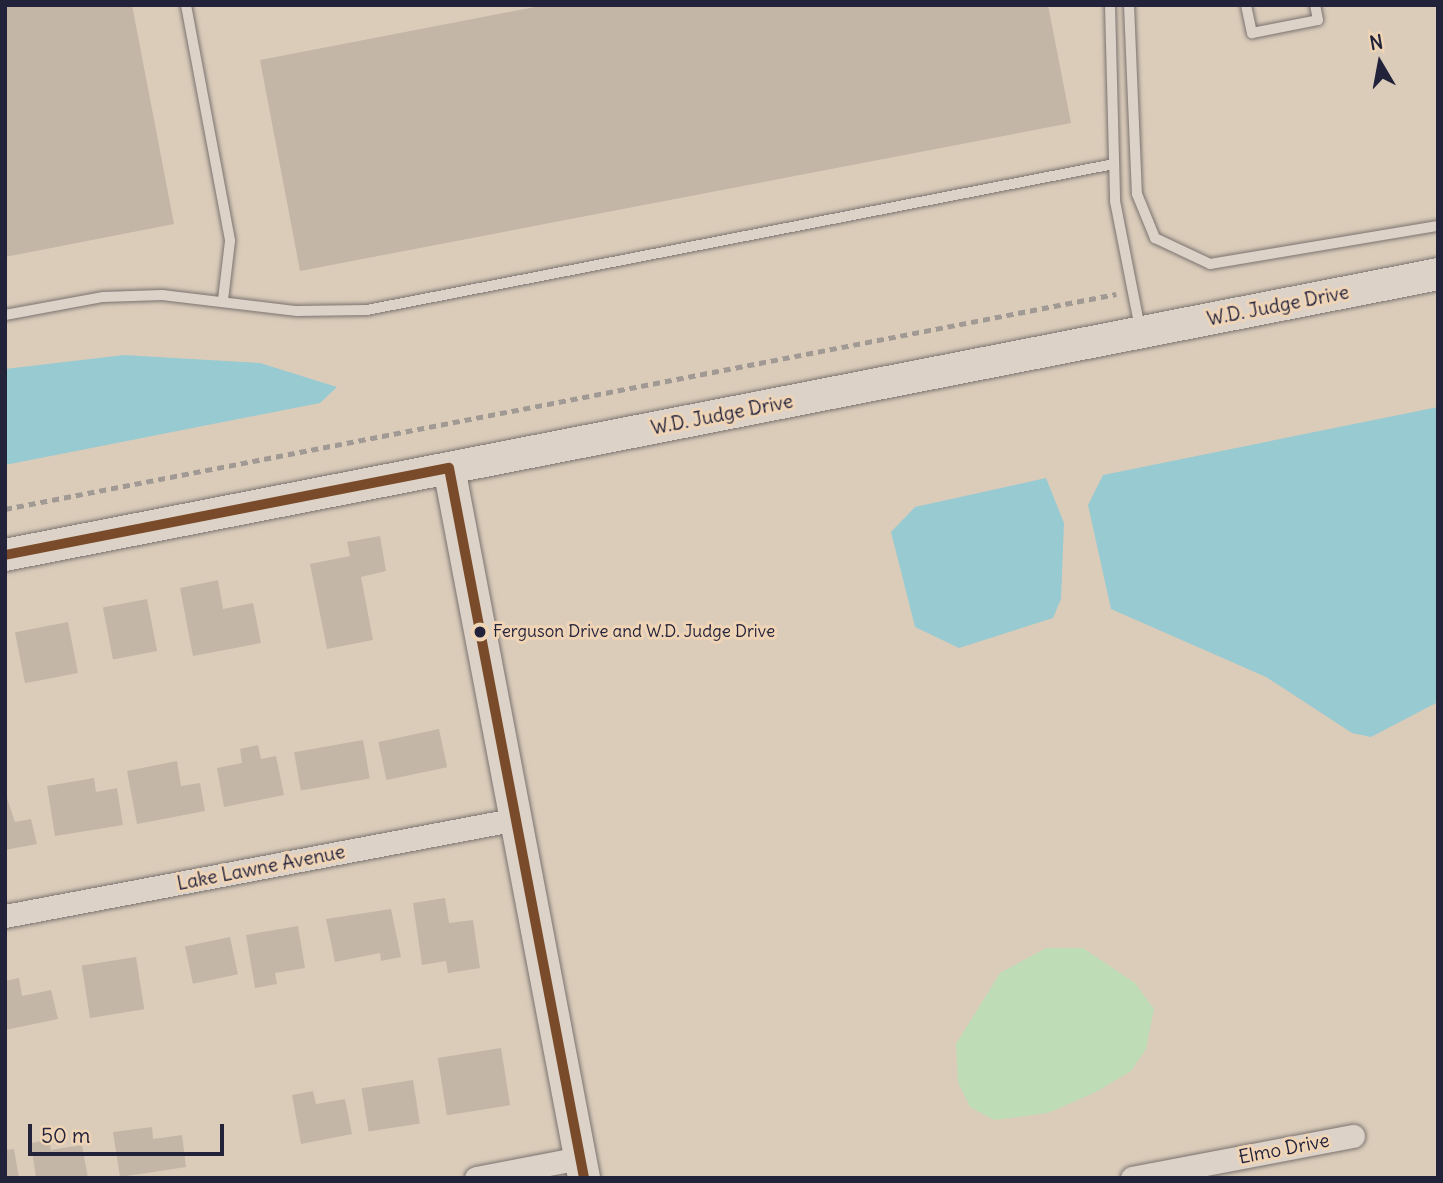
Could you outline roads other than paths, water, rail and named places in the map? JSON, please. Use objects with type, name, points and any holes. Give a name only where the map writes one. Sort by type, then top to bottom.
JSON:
[{"type":"street","name":"W.D. Judge Drive","points":[[5,555],[1438,274]]},
{"type":"street","points":[[449,468],[582,1168],[477,1178]]},
{"type":"street","name":"Lake Lawne Avenue","points":[[5,916],[517,819]]},
{"type":"street","name":"Elmo Drive","points":[[1132,1178],[1228,1169],[1353,1136]]},
{"type":"lane","points":[[186,5],[230,241],[223,300]]},
{"type":"lane","points":[[1110,5],[1114,164],[1140,333]]},
{"type":"lane","points":[[1129,5],[1137,194],[1155,238],[1210,264],[1438,226]]},
{"type":"lane","points":[[1246,5],[1252,33],[1318,20],[1315,5]]},
{"type":"lane","points":[[5,315],[103,297],[223,300],[297,311],[367,310],[1114,164]]},
{"type":"water","points":[[124,355],[260,363],[337,387],[320,403],[5,465],[5,369]]},
{"type":"water","points":[[1438,407],[1438,702],[1371,737],[1352,733],[1266,677],[1111,609],[1088,505],[1103,475]]},
{"type":"water","points":[[1046,478],[1064,523],[1061,599],[1053,618],[959,648],[915,627],[891,532],[915,507]]},
{"type":"place","name":"Ferguson Drive and W.D. Judge Drive","points":[[480,632]]}]
